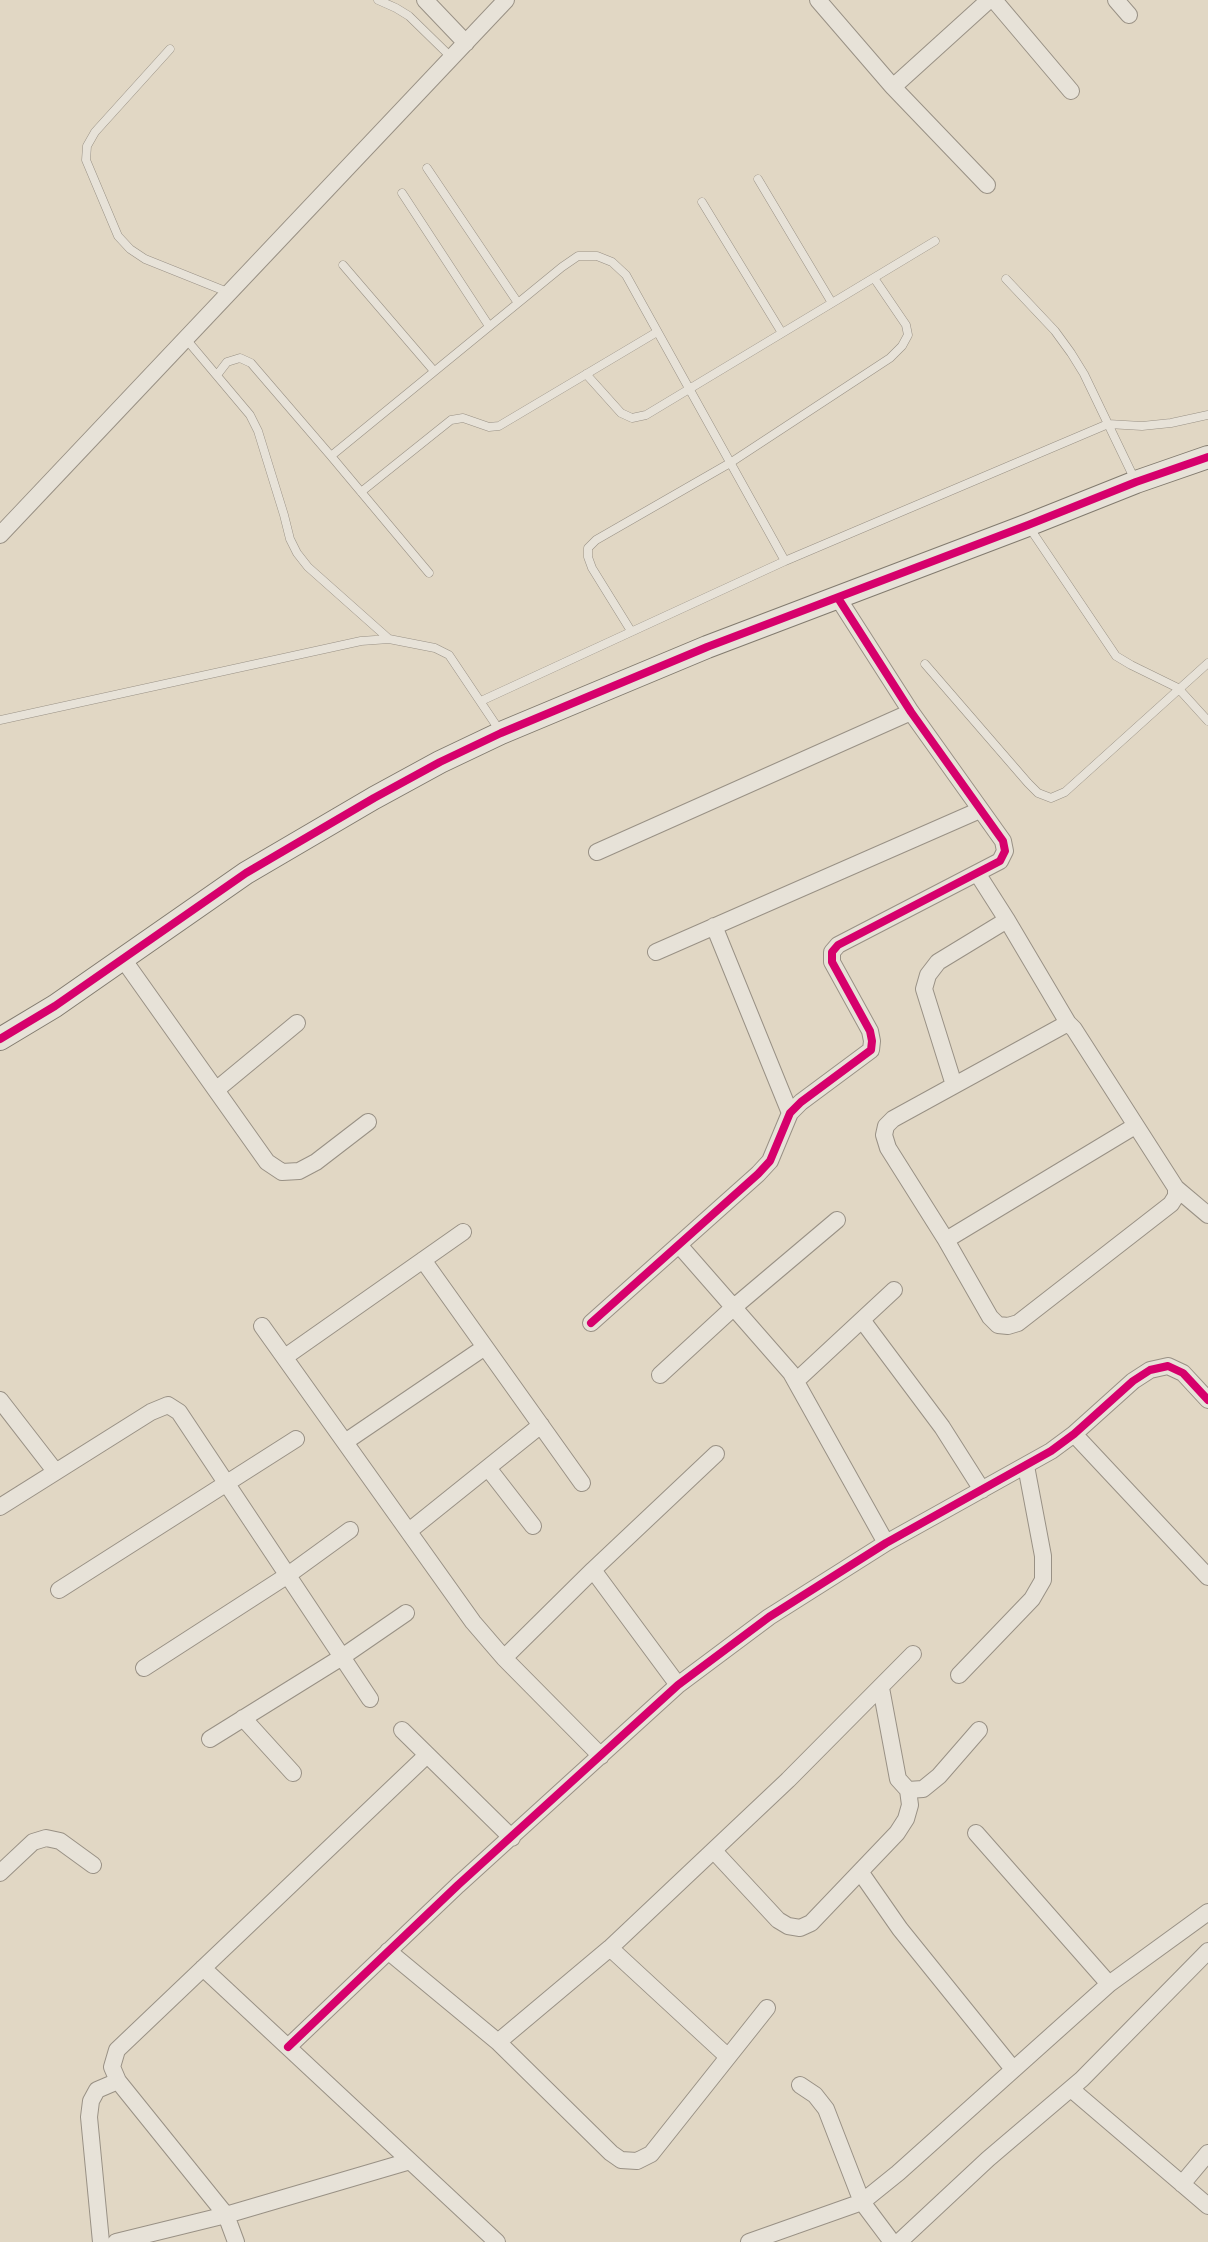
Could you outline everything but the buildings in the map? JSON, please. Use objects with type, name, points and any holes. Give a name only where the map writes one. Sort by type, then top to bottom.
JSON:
[{"type":"street","points":[[425,0],[466,43]]},
{"type":"street","points":[[0,535],[506,0]]},
{"type":"street","points":[[818,0],[894,88],[987,184]]},
{"type":"street","points":[[894,88],[990,0]]},
{"type":"street","points":[[994,0],[1071,91]]},
{"type":"street","points":[[1116,0],[1129,16]]},
{"type":"street","points":[[0,1039],[55,1006],[246,873],[440,762],[501,733],[708,647],[1028,526],[1136,482],[1208,457]]},
{"type":"street","points":[[591,1324],[758,1174],[770,1161],[778,1147],[790,1113],[801,1102],[871,1050],[870,1031],[832,962],[832,952],[838,945],[1000,861],[1005,851],[1003,841],[911,712],[838,598]]},
{"type":"street","points":[[597,852],[911,712]]},
{"type":"street","points":[[656,952],[980,810]]},
{"type":"street","points":[[977,872],[1068,1023],[1074,1028],[1176,1188],[1208,1215]]},
{"type":"street","points":[[954,1085],[924,989],[928,975],[938,962],[1007,920]]},
{"type":"street","points":[[714,926],[790,1113]]},
{"type":"street","points":[[123,959],[267,1162],[282,1172],[299,1171],[316,1162],[368,1122]]},
{"type":"street","points":[[216,1090],[297,1023]]},
{"type":"street","points":[[1068,1023],[893,1119],[886,1126],[884,1135],[888,1148],[946,1240],[990,1317],[998,1325],[1008,1326],[1018,1323],[1171,1204],[1176,1196],[1176,1188]]},
{"type":"street","points":[[946,1240],[1135,1126]]},
{"type":"street","points":[[660,1376],[734,1307],[837,1220]]},
{"type":"street","points":[[285,1357],[463,1232]]},
{"type":"street","points":[[679,1245],[792,1373],[886,1543]]},
{"type":"street","points":[[423,1260],[582,1483]]},
{"type":"street","points":[[796,1381],[894,1290]]},
{"type":"street","points":[[862,1320],[925,1404],[982,1490]]},
{"type":"street","points":[[262,1326],[474,1622],[504,1658],[601,1756]]},
{"type":"street","points":[[345,1442],[485,1348]]},
{"type":"street","points":[[288,2047],[458,1886],[678,1685],[769,1617],[886,1543],[1026,1466],[1074,1434],[1133,1382],[1150,1370],[1168,1366],[1176,1369],[1183,1373],[1208,1400]]},
{"type":"street","points":[[0,1400],[56,1471]]},
{"type":"street","points":[[0,1507],[151,1412],[168,1405],[179,1412],[370,1700]]},
{"type":"street","points":[[409,1531],[541,1425]]},
{"type":"street","points":[[1074,1434],[1208,1577]]},
{"type":"street","points":[[59,1590],[296,1439]]},
{"type":"street","points":[[504,1658],[593,1570],[716,1454]]},
{"type":"street","points":[[959,1675],[1032,1599],[1043,1580],[1042,1556],[1026,1466]]},
{"type":"street","points":[[488,1468],[533,1526]]},
{"type":"street","points":[[144,1668],[288,1576],[350,1530]]},
{"type":"street","points":[[593,1570],[678,1685]]},
{"type":"street","points":[[210,1739],[342,1657],[406,1613]]},
{"type":"street","points":[[498,2042],[610,1948],[881,1688],[913,1654]]},
{"type":"street","points":[[714,1850],[778,1920],[788,1926],[800,1928],[811,1923],[861,1873],[906,1819],[910,1805],[908,1790],[898,1779],[881,1688]]},
{"type":"street","points":[[243,1718],[293,1773]]},
{"type":"street","points":[[402,1730],[512,1838]]},
{"type":"street","points":[[908,1790],[923,1789],[939,1776],[979,1730]]},
{"type":"street","points":[[236,2242],[226,2215],[118,2081],[112,2067],[117,2050],[426,1755]]},
{"type":"street","points":[[976,1833],[1109,1984]]},
{"type":"street","points":[[0,1873],[33,1842],[46,1838],[60,1841],[93,1865]]},
{"type":"street","points":[[861,1873],[900,1928],[1013,2069]]},
{"type":"street","points":[[750,2242],[862,2202],[898,2173],[1109,1984],[1208,1912]]},
{"type":"street","points":[[610,1948],[727,2056]]},
{"type":"street","points":[[388,1951],[498,2042],[611,2153],[622,2160],[637,2161],[651,2154],[767,2008]]},
{"type":"street","points":[[899,2242],[988,2159],[1071,2089],[1208,1952]]},
{"type":"street","points":[[202,1968],[497,2242]]},
{"type":"street","points":[[101,2242],[89,2117],[90,2101],[97,2090],[118,2081]]},
{"type":"street","points":[[800,2085],[815,2095],[826,2109],[862,2202],[892,2242]]},
{"type":"street","points":[[1071,2089],[1208,2206]]},
{"type":"street","points":[[1182,2184],[1208,2153]]},
{"type":"street","points":[[116,2242],[226,2215],[410,2161]]},
{"type":"lane","points":[[378,0],[409,16],[452,58]]},
{"type":"lane","points":[[170,49],[95,132],[87,146],[86,160],[118,236],[130,249],[144,259],[230,293]]},
{"type":"lane","points":[[427,168],[518,303]]},
{"type":"lane","points":[[758,179],[832,303]]},
{"type":"lane","points":[[402,193],[490,326]]},
{"type":"lane","points":[[702,202],[782,333]]},
{"type":"lane","points":[[586,374],[622,413],[632,418],[646,414],[935,241]]},
{"type":"lane","points":[[332,456],[434,371],[578,256],[597,256],[612,262],[626,275],[785,561]]},
{"type":"lane","points":[[343,265],[434,371]]},
{"type":"lane","points":[[631,631],[592,568],[588,557],[588,548],[596,540],[730,463],[890,358],[902,346],[908,335],[906,324],[874,278]]},
{"type":"lane","points":[[1006,280],[1055,331],[1071,353],[1084,374],[1136,482]]},
{"type":"lane","points":[[361,492],[452,420],[463,418],[489,427],[499,426],[657,332]]},
{"type":"lane","points":[[186,339],[250,415],[258,432],[290,539],[297,553],[308,567],[389,639]]},
{"type":"lane","points":[[217,375],[227,362],[240,358],[251,363],[332,456],[429,573]]},
{"type":"lane","points":[[481,701],[785,561],[1108,424],[1142,426],[1171,423],[1208,415]]},
{"type":"lane","points":[[1028,526],[1116,656],[1131,666],[1178,688],[1208,721]]},
{"type":"lane","points":[[0,720],[361,641],[389,639],[435,648],[449,655],[501,733]]},
{"type":"lane","points":[[925,664],[1028,784],[1038,793],[1051,798],[1065,792],[1178,688],[1208,663]]},
{"type":"cycle path","points":[[0,1039],[55,1006],[246,873],[374,798],[440,762],[501,733],[707,647],[1136,482],[1208,457]]},
{"type":"cycle path","points":[[591,1323],[758,1174],[770,1161],[790,1113],[801,1102],[871,1050],[870,1031],[832,962],[832,952],[838,945],[1000,861],[1005,851],[1003,841],[911,712],[838,598]]},
{"type":"cycle path","points":[[288,2047],[458,1885],[678,1685],[769,1617],[886,1543],[1051,1451],[1074,1434],[1133,1381],[1150,1370],[1168,1366],[1183,1373],[1208,1400]]}]
